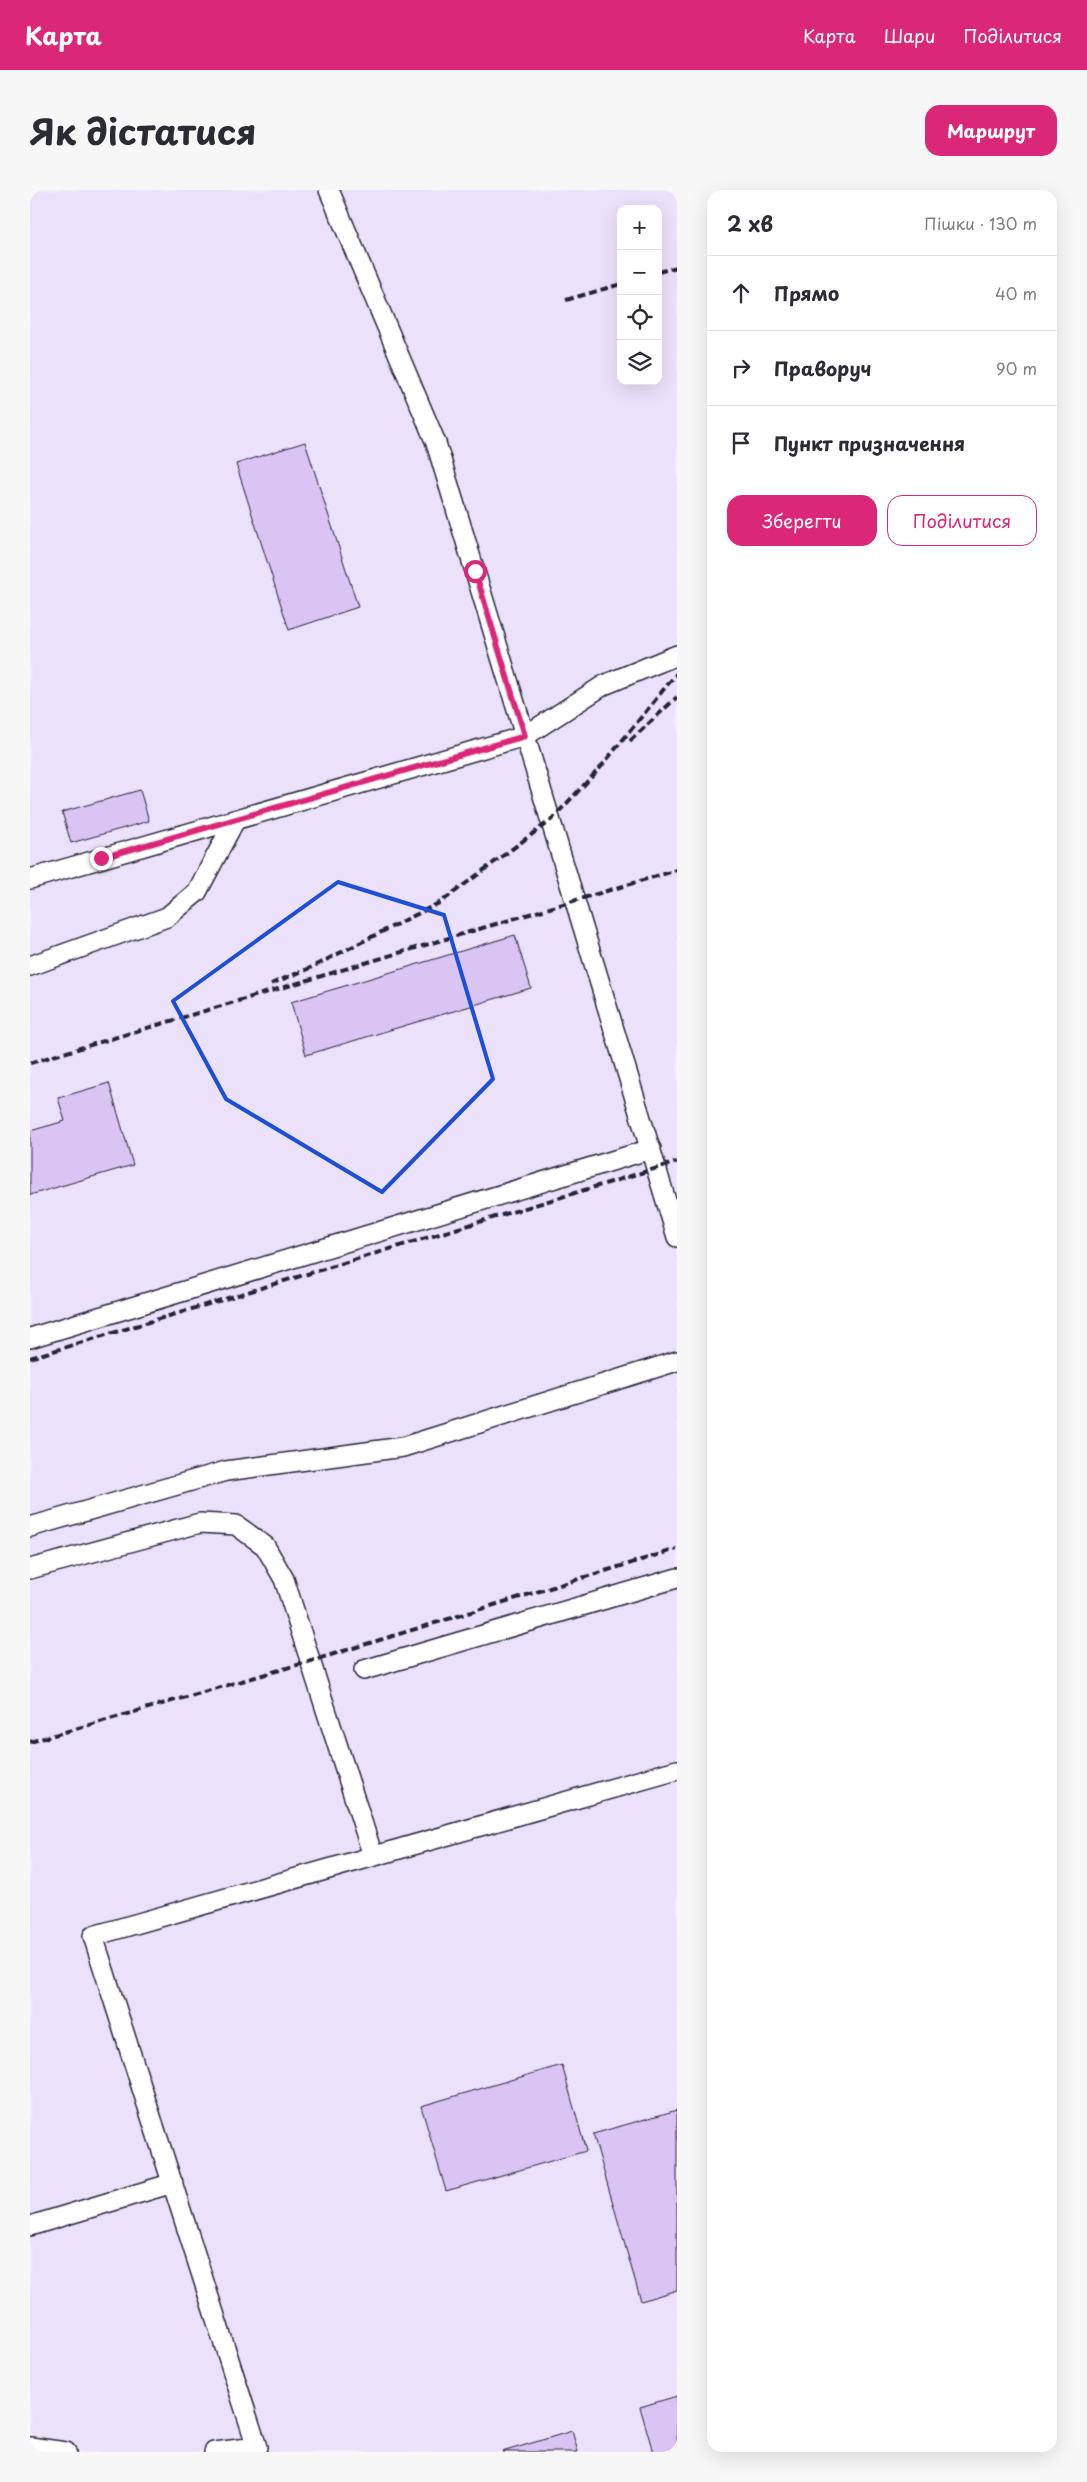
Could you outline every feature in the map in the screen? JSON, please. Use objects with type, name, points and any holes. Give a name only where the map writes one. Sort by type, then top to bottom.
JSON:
[{"type":"lane","points":[[329,190],[436,443],[677,1237]]},
{"type":"lane","points":[[30,879],[525,736],[604,685],[677,655]]},
{"type":"lane","points":[[30,966],[166,917],[198,892],[235,820]]},
{"type":"lane","points":[[30,1338],[651,1149]]},
{"type":"lane","points":[[30,1527],[226,1471],[403,1447],[677,1361]]},
{"type":"lane","points":[[30,1569],[200,1522],[236,1525],[265,1546],[284,1579],[373,1856]]},
{"type":"lane","points":[[364,1670],[677,1578]]},
{"type":"lane","points":[[214,2452],[257,2447],[94,1936],[677,1770]]},
{"type":"lane","points":[[30,2226],[173,2183]]},
{"type":"lane","points":[[30,2447],[66,2452]]},
{"type":"highlighted area","points":[[338,882],[444,915],[493,1079],[382,1192],[226,1099],[173,1001]]},
{"type":"shaded area","points":[[30,190],[677,190],[677,2452],[30,2452]]},
{"type":"building","points":[[305,442],[358,607],[289,630],[236,464]]},
{"type":"building","points":[[140,790],[149,821],[71,843],[62,812]]},
{"type":"building","points":[[515,935],[531,988],[306,1055],[291,1002]]},
{"type":"building","points":[[109,1083],[133,1165],[30,1195],[30,1131],[65,1121],[58,1098]]},
{"type":"building","points":[[562,2065],[586,2151],[446,2191],[421,2106]]},
{"type":"building","points":[[677,2110],[677,2290],[641,2301],[593,2134]]},
{"type":"building","points":[[677,2396],[677,2452],[653,2452],[640,2407]]},
{"type":"building","points":[[572,2431],[578,2452],[502,2452]]},
{"type":"railway","points":[[662,271],[677,267]]},
{"type":"railway","points":[[566,300],[617,285]]},
{"type":"railway","points":[[271,984],[310,968],[441,902],[551,820],[600,768],[677,673]]},
{"type":"railway","points":[[630,741],[677,697]]},
{"type":"railway","points":[[30,1063],[677,870]]},
{"type":"railway","points":[[30,1358],[677,1162]]},
{"type":"railway","points":[[30,1742],[311,1661],[677,1549]]},
{"type":"route","points":[[101,858],[525,736],[475,571]]}]
